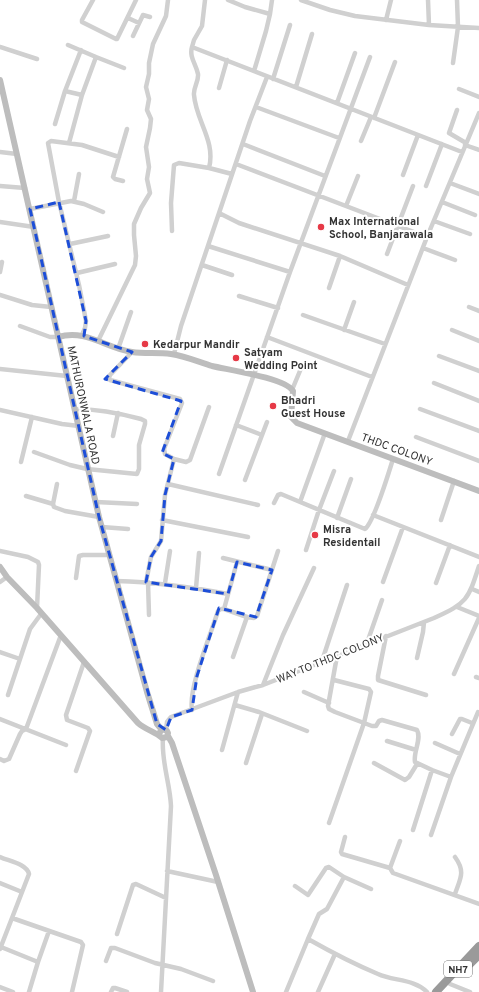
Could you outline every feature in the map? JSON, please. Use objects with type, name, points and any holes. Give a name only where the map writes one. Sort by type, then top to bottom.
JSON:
[{"type":"highway","name":"NH7","points":[[436,992],[479,946]]},
{"type":"highway","name":"NH7","points":[[442,992],[479,955]]},
{"type":"street","points":[[93,0],[82,20],[83,23],[116,39],[136,0]]},
{"type":"street","points":[[98,341],[136,263],[134,224],[138,213],[150,193],[147,181],[149,167],[146,147],[151,119],[147,110],[149,99],[146,85],[153,44],[164,22],[168,0]]},
{"type":"street","points":[[205,0],[202,26],[194,40],[191,54],[198,74],[194,96],[210,145],[211,157],[209,168]]},
{"type":"street","points":[[228,0],[245,7],[270,14]]},
{"type":"street","points":[[254,70],[270,14],[272,0]]},
{"type":"street","points":[[301,0],[343,14],[429,25],[479,28]]},
{"type":"street","points":[[386,20],[391,0]]},
{"type":"street","points":[[428,0],[429,25]]},
{"type":"street","points":[[452,63],[458,27],[457,0]]},
{"type":"street","points":[[133,36],[143,15],[150,16]]},
{"type":"street","points":[[128,18],[139,23]]},
{"type":"street","points":[[274,79],[290,25]]},
{"type":"street","points":[[296,87],[312,34]]},
{"type":"street","points":[[68,45],[124,68]]},
{"type":"street","points":[[0,47],[37,58]]},
{"type":"street","points":[[192,47],[462,152]]},
{"type":"street","points":[[55,124],[65,91],[81,50]]},
{"type":"street","points":[[338,103],[355,53]]},
{"type":"street","points":[[69,143],[82,95],[96,57]]},
{"type":"street","points":[[219,474],[300,244],[370,57]]},
{"type":"street","points":[[219,88],[228,60]]},
{"type":"street","points":[[361,141],[373,117],[395,62]]},
{"type":"street","points":[[174,354],[181,326],[232,174],[267,77]]},
{"type":"street","name":"MATHURONWALA ROAD","points":[[0,80],[99,517],[109,555],[156,724],[172,743],[218,882],[252,992]]},
{"type":"street","points":[[458,90],[479,97]]},
{"type":"street","points":[[65,91],[82,95]]},
{"type":"street","points":[[256,107],[339,138]]},
{"type":"street","points":[[457,110],[449,133],[479,150]]},
{"type":"street","points":[[348,441],[408,284],[479,113]]},
{"type":"street","points":[[123,181],[114,178],[127,129]]},
{"type":"street","points":[[403,175],[418,135]]},
{"type":"street","points":[[82,335],[86,321],[77,273],[48,143],[51,141],[82,145],[119,157]]},
{"type":"street","points":[[243,144],[325,176]]},
{"type":"street","points":[[426,186],[442,144]]},
{"type":"street","points":[[0,152],[17,154]]},
{"type":"street","points":[[172,231],[171,203],[174,164],[179,163],[209,168],[232,174]]},
{"type":"street","points":[[236,164],[427,237]]},
{"type":"street","points":[[74,201],[79,174]]},
{"type":"street","points":[[346,206],[358,176]]},
{"type":"street","points":[[450,183],[479,194]]},
{"type":"street","points":[[0,186],[25,188]]},
{"type":"street","points":[[387,254],[413,186]]},
{"type":"street","points":[[30,209],[60,202],[74,201],[103,212]]},
{"type":"street","points":[[442,202],[474,215]]},
{"type":"street","points":[[219,213],[240,223],[340,256],[408,284]]},
{"type":"street","points":[[434,221],[470,234]]},
{"type":"street","points":[[0,222],[34,227]]},
{"type":"street","points":[[70,244],[108,236]]},
{"type":"street","points":[[208,246],[290,272]]},
{"type":"street","points":[[423,248],[455,260]]},
{"type":"street","points":[[329,288],[340,256]]},
{"type":"street","points":[[0,272],[2,262]]},
{"type":"street","points":[[77,273],[115,264]]},
{"type":"street","points":[[202,265],[232,275]]},
{"type":"street","points":[[0,295],[25,303],[52,307]]},
{"type":"street","points":[[239,296],[278,308]]},
{"type":"street","points":[[344,330],[354,302]]},
{"type":"street","points":[[469,307],[479,311]]},
{"type":"street","points":[[118,348],[131,312]]},
{"type":"street","points":[[303,315],[385,344]]},
{"type":"street","points":[[20,326],[50,337],[72,334],[82,335],[132,352],[174,354],[212,366],[283,383],[292,390],[302,366]]},
{"type":"street","points":[[452,330],[479,341]]},
{"type":"street","points":[[267,337],[372,377]]},
{"type":"street","points":[[132,352],[110,375],[110,379],[112,381],[180,399],[182,403],[163,451],[165,454],[186,462],[190,460],[209,407]]},
{"type":"street","points":[[439,356],[479,371]]},
{"type":"street","points":[[0,369],[67,376]]},
{"type":"street","points":[[434,383],[479,401]]},
{"type":"street","name":"THDC COLONY","points":[[292,390],[293,394],[290,417],[297,422],[479,491]]},
{"type":"street","points":[[34,452],[70,465],[88,469],[137,473],[139,445],[145,421],[118,413],[91,409],[75,409]]},
{"type":"street","points":[[420,409],[479,431]]},
{"type":"street","points":[[0,410],[62,424],[79,426]]},
{"type":"street","points":[[113,436],[118,413]]},
{"type":"street","points":[[21,462],[32,417]]},
{"type":"street","points":[[245,480],[267,422]]},
{"type":"street","points":[[236,425],[262,435]]},
{"type":"street","points":[[300,502],[325,433]]},
{"type":"street","points":[[416,437],[479,461]]},
{"type":"street","points":[[149,614],[147,582],[151,557],[161,541],[162,520],[174,458]]},
{"type":"street","points":[[274,503],[280,494],[365,529],[368,527],[373,515],[394,459]]},
{"type":"street","points":[[306,550],[334,471]]},
{"type":"street","points":[[337,518],[351,479]]},
{"type":"street","points":[[441,520],[454,481]]},
{"type":"street","points":[[53,504],[57,484]]},
{"type":"street","points":[[168,484],[258,504]]},
{"type":"street","points":[[26,496],[53,504],[56,508],[64,511],[99,517]]},
{"type":"street","points":[[96,502],[137,504]]},
{"type":"street","points":[[373,515],[479,557]]},
{"type":"street","points":[[162,520],[248,537]]},
{"type":"street","points":[[102,527],[128,529]]},
{"type":"street","points":[[383,582],[403,527]]},
{"type":"street","points":[[436,583],[450,545]]},
{"type":"street","points":[[0,551],[28,557],[38,562],[39,565],[39,611],[30,629],[8,695]]},
{"type":"street","points":[[165,583],[170,551]]},
{"type":"street","points":[[192,710],[191,701],[197,676],[218,611],[224,609],[247,617],[254,618],[257,616],[278,551]]},
{"type":"street","points":[[196,588],[200,553]]},
{"type":"street","points":[[76,578],[79,556],[109,555]]},
{"type":"street","points":[[223,558],[272,570]]},
{"type":"street","points":[[224,609],[237,562]]},
{"type":"street","name":"WAY TO THDC COLONY","points":[[164,734],[168,720],[171,717],[238,692],[263,685],[367,643],[424,622],[456,607],[467,598],[472,589],[479,566]]},
{"type":"street","points":[[0,567],[7,577],[61,635],[138,723],[145,729],[164,734],[162,749],[170,795],[162,992]]},
{"type":"street","points":[[263,685],[280,642],[314,568]]},
{"type":"street","points":[[0,582],[7,577]]},
{"type":"street","points":[[117,581],[165,583],[228,594]]},
{"type":"street","points":[[322,661],[347,585]]},
{"type":"street","points":[[472,589],[479,592]]},
{"type":"street","points":[[367,643],[382,600]]},
{"type":"street","points":[[454,674],[479,617],[456,607]]},
{"type":"street","points":[[233,657],[247,617]]},
{"type":"street","points":[[417,658],[424,622]]},
{"type":"street","points":[[0,760],[4,761],[9,759],[20,734],[26,729],[61,635]]},
{"type":"street","points":[[386,636],[378,680],[426,695]]},
{"type":"street","points":[[0,652],[20,659]]},
{"type":"street","points":[[337,656],[328,708],[331,711],[374,726],[382,720],[417,730],[419,734],[414,760],[417,764],[451,777]]},
{"type":"street","points":[[76,771],[90,731],[88,728],[67,720],[66,715],[84,662]]},
{"type":"street","points":[[329,823],[364,723],[371,690],[334,680]]},
{"type":"street","points":[[222,750],[238,692]]},
{"type":"street","points":[[304,692],[329,703]]},
{"type":"street","points":[[234,705],[307,731]]},
{"type":"street","points":[[431,835],[451,777],[472,723],[478,712]]},
{"type":"street","points":[[246,763],[262,714]]},
{"type":"street","points":[[0,719],[66,745]]},
{"type":"street","points":[[452,734],[460,719],[472,723]]},
{"type":"street","points":[[387,741],[416,750]]},
{"type":"street","points":[[435,743],[460,754]]},
{"type":"street","points":[[374,763],[405,780],[409,777],[417,764]]},
{"type":"street","points":[[413,830],[432,770]]},
{"type":"street","points":[[345,838],[341,852],[342,854],[390,868],[395,875],[455,894],[479,904]]},
{"type":"street","points":[[390,868],[400,841]]},
{"type":"street","points":[[0,857],[28,869],[29,874],[0,948],[38,962]]},
{"type":"street","points":[[455,857],[460,863],[462,873],[455,894]]},
{"type":"street","points":[[295,886],[308,894],[327,867],[331,867],[344,877],[371,889]]},
{"type":"street","points":[[167,871],[218,882]]},
{"type":"street","points":[[286,992],[319,914],[327,909],[344,877]]},
{"type":"street","points":[[0,883],[22,892]]},
{"type":"street","points":[[117,934],[133,884],[166,898]]},
{"type":"street","points":[[12,918],[80,941],[82,943],[83,945],[72,992]]},
{"type":"street","points":[[29,992],[49,931]]},
{"type":"street","points":[[308,939],[335,954],[378,974],[406,981],[422,988],[427,992]]},
{"type":"street","points":[[106,960],[110,950],[113,947],[163,966],[181,969],[213,981]]},
{"type":"street","points":[[318,992],[335,954]]},
{"type":"street","points":[[450,984],[470,992]]},
{"type":"street","points":[[0,988],[13,992]]},
{"type":"street","points":[[111,992],[113,988],[115,988],[127,992]]},
{"type":"highlighted area","points":[[59,202],[86,321],[84,336],[132,352],[105,379],[181,401],[162,453],[174,459],[165,495],[161,541],[151,557],[146,582],[228,594],[237,562],[272,570],[256,617],[219,608],[197,676],[192,710],[171,717],[166,730],[157,724],[99,517],[30,209]]},
{"type":"place","name":"Max International School, Banjarawala","points":[[321,227]]},
{"type":"place","name":"Kedarpur Mandir","points":[[145,344]]},
{"type":"place","name":"Satyam Wedding Point","points":[[236,358]]},
{"type":"place","name":"Bhadri Guest House","points":[[273,406]]},
{"type":"place","name":"Misra Residentail","points":[[315,535]]}]
